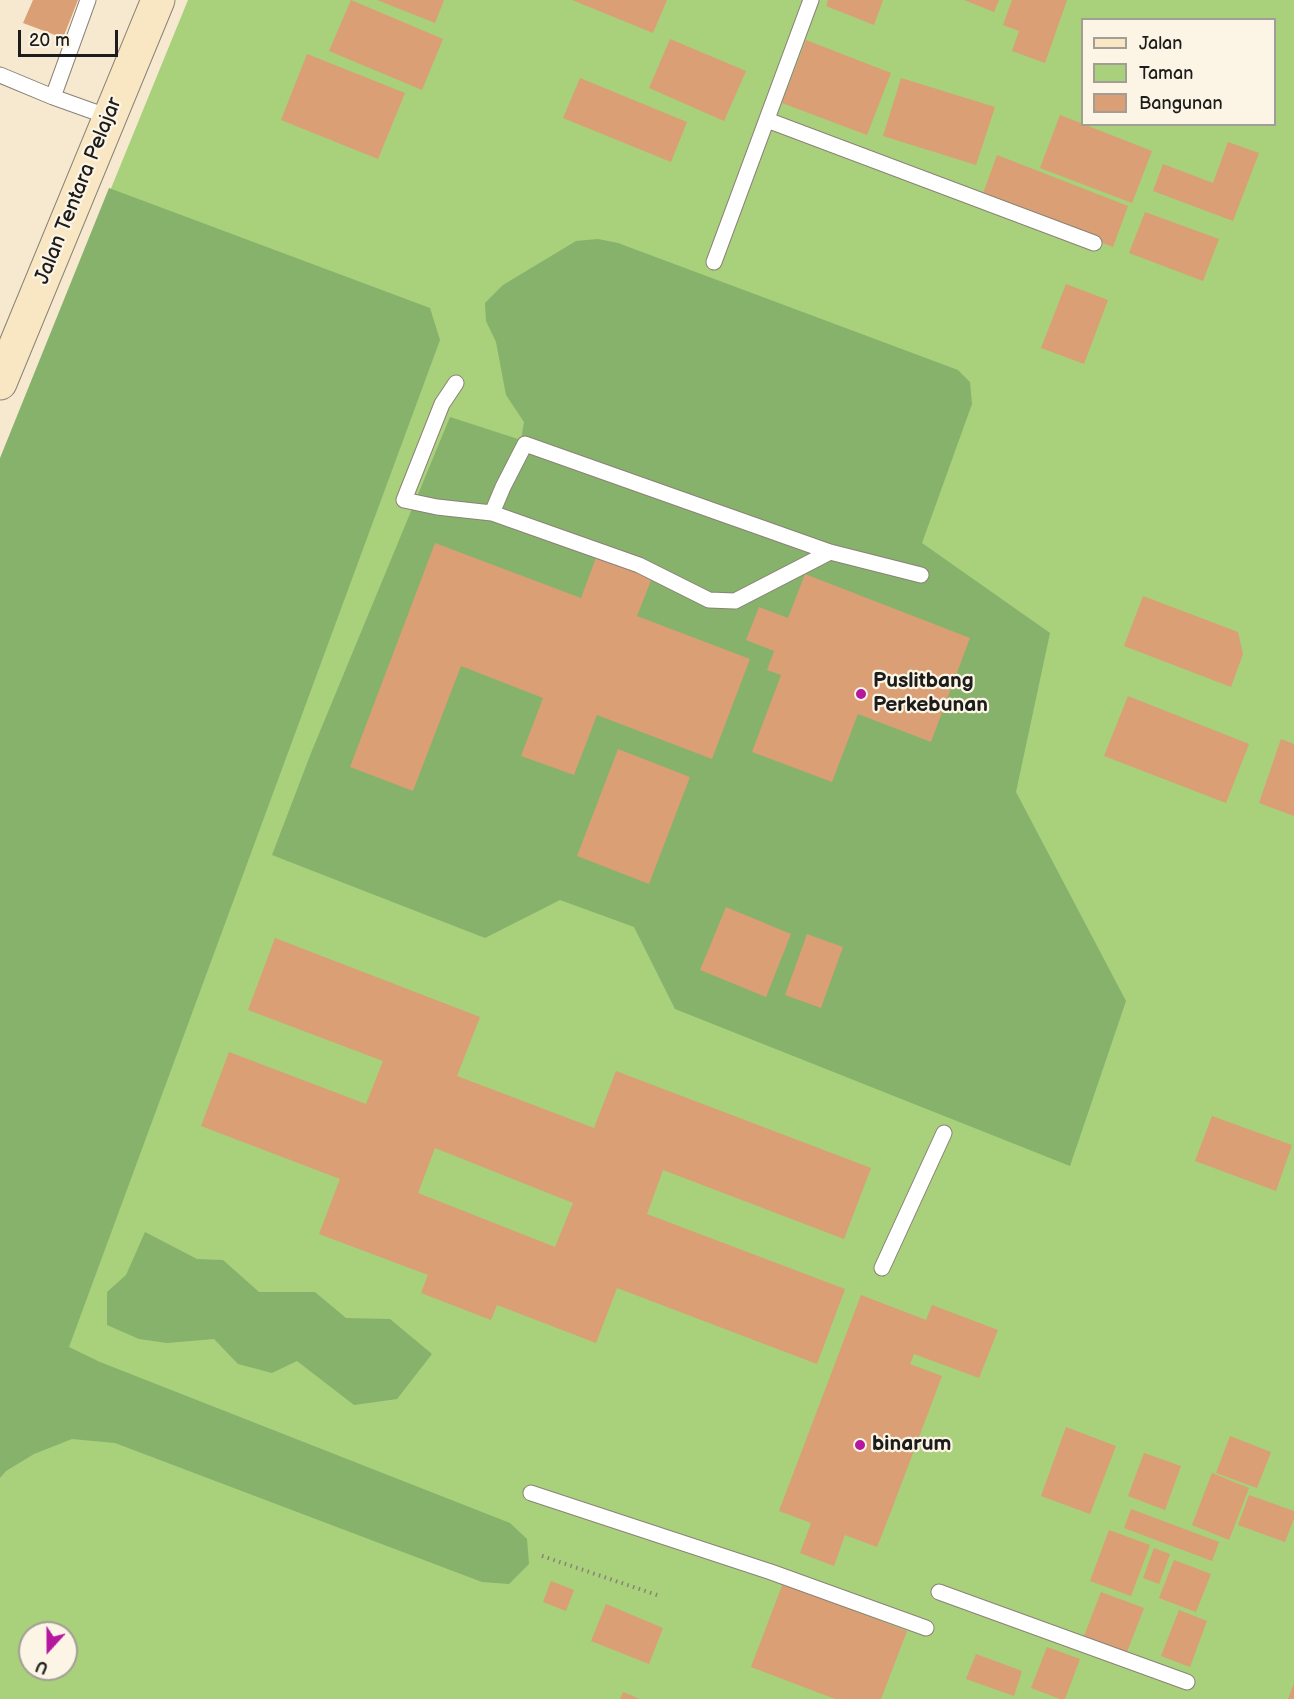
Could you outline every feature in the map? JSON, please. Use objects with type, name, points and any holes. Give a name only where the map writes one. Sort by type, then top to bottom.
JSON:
[{"type":"main road","name":"Jalan Tentara Pelajar","points":[[0,383],[158,0]]},
{"type":"lane","points":[[53,97],[88,0]]},
{"type":"lane","points":[[714,262],[811,0]]},
{"type":"lane","points":[[0,75],[109,117]]},
{"type":"lane","points":[[767,120],[1094,243]]},
{"type":"lane","points":[[456,383],[442,404],[404,500],[437,507],[492,513],[639,565],[709,600],[735,601],[830,552]]},
{"type":"lane","points":[[492,513],[525,444],[830,552],[921,575]]},
{"type":"lane","points":[[882,1268],[944,1133]]},
{"type":"lane","points":[[531,1493],[771,1572],[926,1628]]},
{"type":"lane","points":[[939,1592],[1187,1682]]},
{"type":"path","points":[[542,1556],[660,1596]]},
{"type":"green space","points":[[188,0],[1294,0],[1294,1699],[0,1699],[0,460]]},
{"type":"green space","points":[[109,188],[430,308],[440,340],[69,1347],[100,1362],[510,1523],[527,1539],[529,1564],[509,1584],[482,1582],[115,1443],[72,1439],[34,1454],[6,1471],[0,1478],[0,458]]},
{"type":"green space","points":[[598,239],[618,243],[958,370],[970,382],[972,404],[922,543],[1050,633],[1016,792],[1126,1001],[1070,1166],[675,1009],[634,927],[560,900],[485,938],[272,855],[311,753],[450,417],[521,440],[524,422],[506,395],[496,342],[486,321],[485,303],[503,285],[576,241]]},
{"type":"green space","points":[[145,1232],[197,1259],[223,1260],[259,1292],[315,1292],[346,1318],[390,1319],[432,1354],[397,1399],[354,1405],[297,1361],[272,1373],[238,1364],[214,1339],[167,1343],[139,1339],[107,1325],[107,1292],[126,1275]]},
{"type":"building","points":[[33,0],[78,0],[63,38],[23,23]]},
{"type":"building","points":[[351,0],[443,39],[422,90],[329,51]]},
{"type":"building","points":[[377,0],[444,0],[435,23]]},
{"type":"building","points":[[572,0],[667,0],[653,33]]},
{"type":"building","points":[[828,0],[883,0],[874,25],[826,6]]},
{"type":"building","points":[[964,0],[999,0],[994,12]]},
{"type":"building","points":[[1012,0],[1067,0],[1045,63],[1012,51],[1019,31],[1003,25]]},
{"type":"building","points":[[670,39],[746,71],[724,121],[649,88]]},
{"type":"building","points":[[806,40],[891,73],[867,135],[782,103]]},
{"type":"building","points":[[307,54],[405,93],[378,159],[281,120]]},
{"type":"building","points":[[580,78],[687,122],[671,162],[563,118]]},
{"type":"building","points":[[901,78],[995,107],[976,165],[883,136]]},
{"type":"building","points":[[1060,115],[1081,123],[1081,126],[1088,126],[1152,151],[1132,203],[1040,168]]},
{"type":"building","points":[[1228,142],[1259,153],[1233,221],[1153,191],[1163,164],[1213,183]]},
{"type":"building","points":[[997,155],[1128,206],[1113,247],[982,196]]},
{"type":"building","points":[[1145,212],[1219,239],[1203,281],[1129,253]]},
{"type":"building","points":[[1066,284],[1108,300],[1084,364],[1041,348]]},
{"type":"building","points":[[435,543],[581,598],[598,552],[654,573],[637,616],[750,659],[712,759],[597,715],[574,775],[521,756],[543,698],[461,666],[413,791],[350,767]]},
{"type":"building","name":"Puslitbang Perkebunan","points":[[805,574],[970,638],[931,742],[858,714],[832,782],[752,752],[781,675],[767,670],[774,651],[746,640],[759,607],[788,618]]},
{"type":"building","points":[[1143,596],[1238,632],[1243,654],[1231,687],[1124,646]]},
{"type":"building","points":[[1128,696],[1249,744],[1226,803],[1104,756]]},
{"type":"building","points":[[1281,739],[1294,744],[1294,816],[1259,803]]},
{"type":"building","points":[[618,749],[690,777],[649,884],[577,856]]},
{"type":"building","points":[[726,907],[791,934],[766,997],[700,970]]},
{"type":"building","points":[[807,934],[843,947],[821,1008],[785,995]]},
{"type":"building","points":[[275,938],[480,1017],[457,1076],[594,1128],[616,1071],[871,1168],[844,1239],[663,1170],[647,1214],[845,1289],[817,1364],[617,1288],[596,1343],[497,1305],[491,1320],[421,1293],[428,1275],[319,1234],[340,1179],[201,1126],[229,1052],[366,1104],[383,1061],[248,1010]],"holes":[[[435,1148],[573,1203],[555,1247],[418,1193]]]},
{"type":"building","points":[[1212,1116],[1292,1145],[1276,1191],[1195,1161]]},
{"type":"building","name":"binarum","points":[[861,1295],[926,1320],[932,1305],[998,1330],[979,1378],[914,1354],[910,1364],[942,1376],[890,1514],[877,1547],[845,1535],[834,1566],[800,1553],[811,1523],[779,1511]]},
{"type":"building","points":[[1066,1427],[1116,1446],[1090,1514],[1041,1496]]},
{"type":"building","points":[[1230,1436],[1271,1452],[1257,1488],[1216,1473]]},
{"type":"building","points":[[1144,1453],[1181,1466],[1165,1510],[1128,1496]]},
{"type":"building","points":[[1212,1473],[1249,1488],[1229,1540],[1192,1525]]},
{"type":"building","points":[[1249,1495],[1294,1511],[1294,1518],[1285,1542],[1238,1525]]},
{"type":"building","points":[[1131,1509],[1219,1542],[1212,1561],[1124,1528]]},
{"type":"building","points":[[1109,1530],[1150,1545],[1131,1596],[1090,1581]]},
{"type":"building","points":[[1154,1548],[1170,1554],[1159,1584],[1143,1578]]},
{"type":"building","points":[[1174,1560],[1211,1574],[1196,1612],[1159,1598]]},
{"type":"building","points":[[551,1581],[574,1590],[566,1611],[543,1602]]},
{"type":"building","points":[[783,1583],[907,1631],[881,1699],[835,1699],[751,1667]]},
{"type":"building","points":[[1101,1592],[1144,1608],[1127,1652],[1084,1636]]},
{"type":"building","points":[[606,1604],[663,1628],[649,1664],[591,1641]]},
{"type":"building","points":[[1179,1610],[1207,1621],[1190,1667],[1161,1656]]},
{"type":"building","points":[[1047,1647],[1080,1659],[1065,1699],[1031,1688]]},
{"type":"building","points":[[976,1654],[1022,1671],[1014,1696],[966,1679]]},
{"type":"building","points":[[1294,1683],[1294,1699],[1288,1699]]},
{"type":"building","points":[[623,1692],[640,1699],[620,1699]]},
{"type":"place","name":"Puslitbang Perkebunan","points":[[861,694]]},
{"type":"place","name":"binarum","points":[[860,1445]]}]
